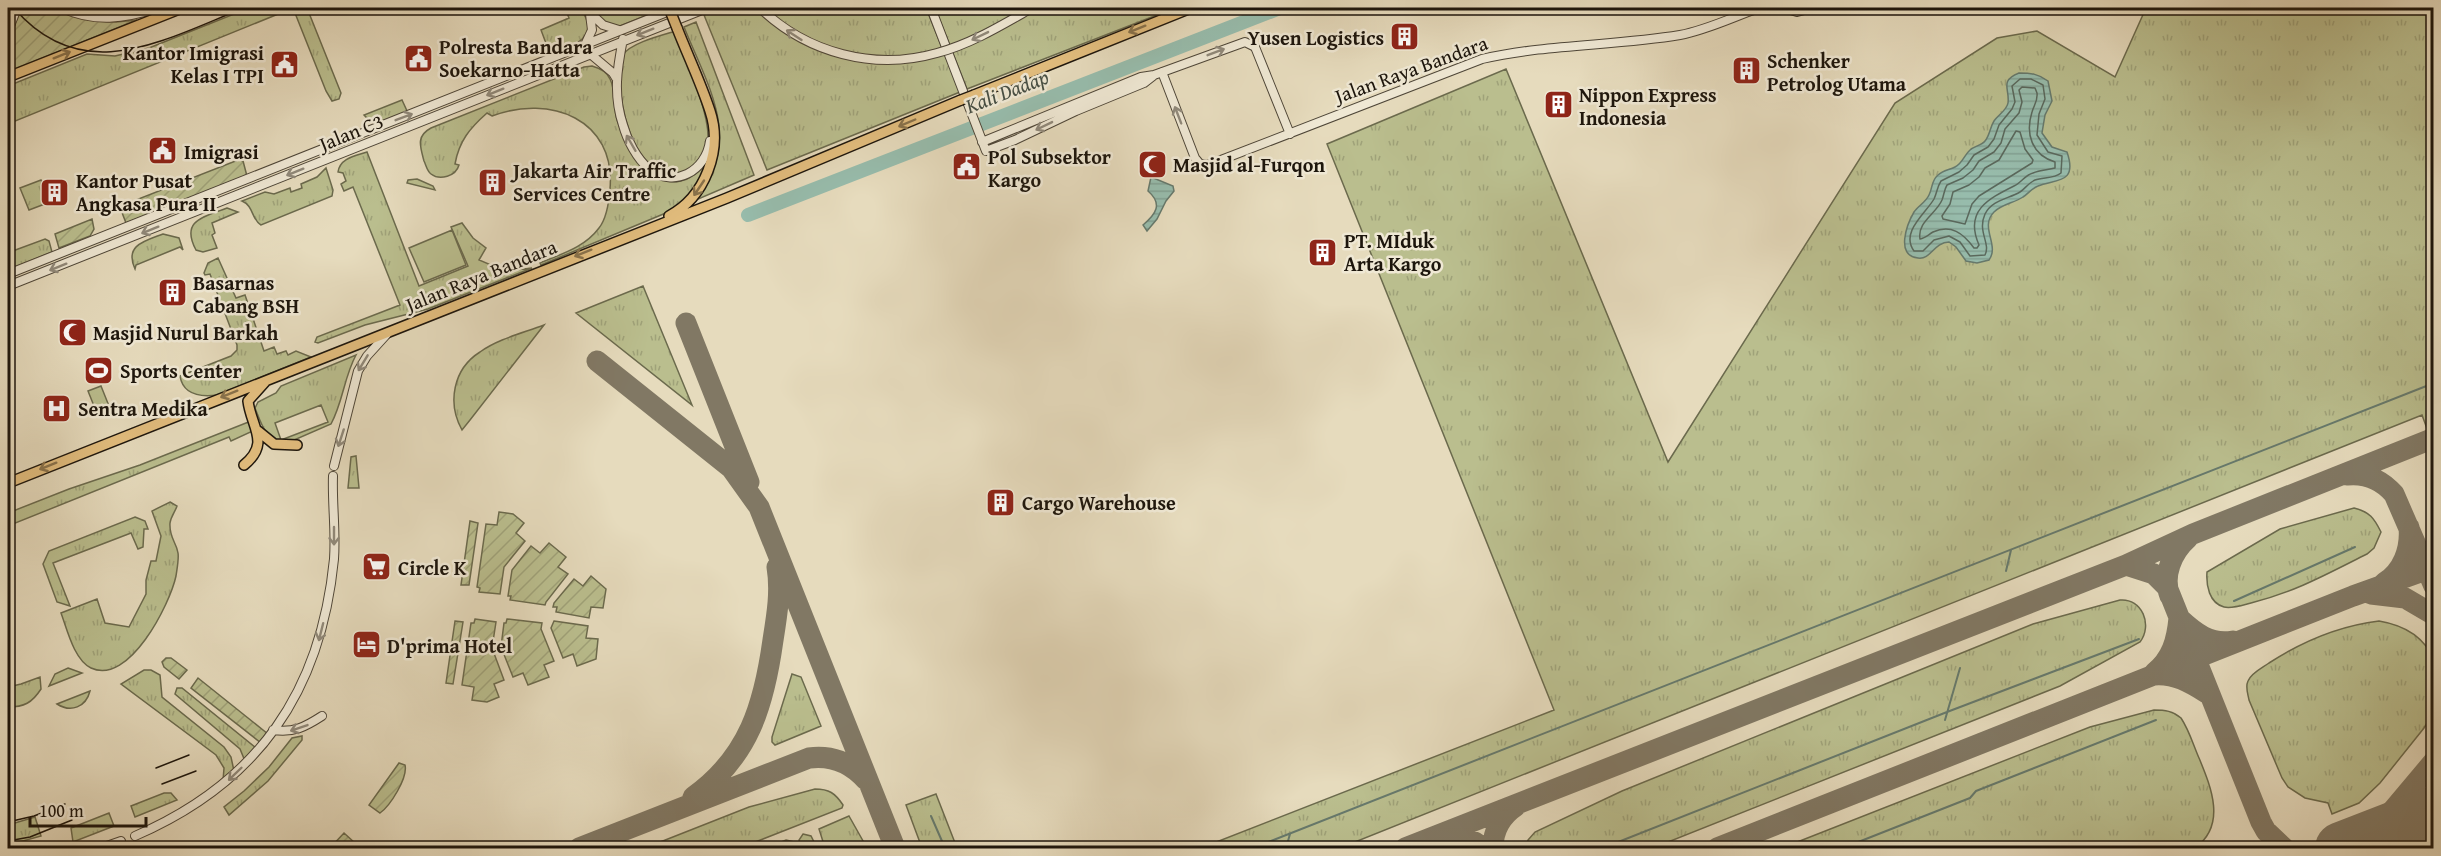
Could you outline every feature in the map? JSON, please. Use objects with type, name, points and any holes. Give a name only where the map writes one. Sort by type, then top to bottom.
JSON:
[{"type":"main road","points":[[8,77],[182,8]]},
{"type":"main road","points":[[637,232],[681,208],[694,195],[711,164],[714,134],[710,112],[669,8]]},
{"type":"main road","name":"Jalan Raya Bandara","points":[[8,483],[756,186],[961,100],[1191,8]]},
{"type":"main road","points":[[244,465],[252,458],[259,438],[249,408],[249,398],[272,377]]},
{"type":"main road","points":[[256,427],[265,439],[274,444],[297,445]]},
{"type":"street","points":[[8,32],[17,8]]},
{"type":"street","points":[[62,8],[81,15],[105,18],[131,16],[158,8]]},
{"type":"street","name":"Jalan C3","points":[[8,274],[677,8]]},
{"type":"street","name":"Jalan C3","points":[[8,286],[706,8]]},
{"type":"street","points":[[760,8],[800,39],[818,48],[851,56],[889,60],[940,53],[996,28],[1032,8]]},
{"type":"street","points":[[931,8],[986,151],[1015,140],[1074,107]]},
{"type":"street","name":"Jalan Raya Bandara","points":[[1158,74],[1195,158],[1200,164],[1214,163],[1482,59],[1542,48],[1680,34],[1759,8]]},
{"type":"street","points":[[1784,8],[1797,12],[1812,8]]},
{"type":"street","points":[[587,10],[603,25],[619,30],[623,40],[616,80],[618,106],[627,136],[644,164],[655,173],[679,176],[701,165],[707,153],[710,134],[702,93]]},
{"type":"street","points":[[587,10],[592,30],[585,45],[589,55],[614,73],[616,80]]},
{"type":"street","points":[[982,142],[1074,107],[1141,77],[1158,74],[1239,44],[1253,45],[1290,134]]},
{"type":"street","points":[[334,466],[358,371],[367,356],[392,329]]},
{"type":"street","points":[[135,836],[183,812],[221,787],[252,757],[273,730],[305,679],[321,632],[334,558],[333,476]]},
{"type":"street","points":[[273,730],[295,731],[322,716]]},
{"type":"street","points":[[100,849],[121,841]]},
{"type":"green space","points":[[22,8],[55,8],[89,20],[116,22],[137,20],[8,72],[8,40]]},
{"type":"green space","points":[[74,8],[140,8],[107,13]]},
{"type":"green space","points":[[249,8],[293,8],[8,124],[8,86],[87,54],[115,56],[149,48]]},
{"type":"green space","points":[[293,8],[307,8],[341,93],[339,99],[332,101],[326,91]]},
{"type":"green space","points":[[565,8],[580,8],[586,18],[587,33],[576,44],[550,54],[541,30],[569,18]]},
{"type":"green space","points":[[587,8],[665,8],[620,26],[608,25]]},
{"type":"green space","points":[[722,8],[926,8],[960,92],[767,170],[704,15]]},
{"type":"green space","points":[[935,8],[1175,8],[967,89]]},
{"type":"green space","points":[[2146,8],[2433,8],[2433,445],[2422,415],[1340,848],[1201,848],[1554,710],[1327,144],[1506,69],[1668,462],[1895,103],[1997,38],[2037,31],[2115,77]]},
{"type":"green space","points":[[696,22],[754,175],[696,200],[710,178],[717,156],[719,135],[717,114],[711,93],[684,27]]},
{"type":"green space","points":[[676,31],[700,98],[707,125],[708,141],[705,152],[696,164],[679,174],[667,173],[655,168],[636,146],[625,116],[620,85],[620,63],[627,51],[647,40]]},
{"type":"green space","points":[[592,66],[609,76],[617,120],[623,136],[642,164],[653,175],[666,181],[680,181],[694,175],[709,161],[697,187],[673,210],[541,265],[540,263],[572,250],[586,241],[599,228],[606,215],[610,189],[609,165],[602,145],[591,129],[575,118],[556,111],[536,108],[514,110],[492,116],[487,113],[462,142],[455,164],[459,165],[455,172],[443,177],[435,176],[428,170],[421,151],[421,138],[431,128],[584,67]]},
{"type":"green space","points":[[402,100],[408,113],[379,122],[368,119],[364,115]]},
{"type":"green space","points":[[367,152],[419,286],[468,266],[451,227],[462,223],[473,238],[486,248],[479,260],[505,271],[532,268],[428,309],[365,325],[318,343],[315,342],[317,337],[400,305],[353,187],[344,191],[341,184],[346,181],[343,173],[338,172],[339,167],[345,161]]},
{"type":"green space","points":[[238,160],[243,161],[247,176],[126,223],[121,210],[123,205]]},
{"type":"green space","points":[[326,168],[333,190],[332,196],[261,225],[249,206],[242,201],[265,192],[274,194],[290,188],[291,192],[302,188],[301,184],[317,177]]},
{"type":"green space","points":[[417,179],[433,186],[435,190],[407,183],[408,180]]},
{"type":"green space","points":[[41,180],[50,202],[29,210],[20,188]]},
{"type":"green space","points":[[227,208],[238,212],[212,223],[215,233],[212,235],[217,248],[203,252],[196,250],[191,232],[193,226],[203,217]]},
{"type":"green space","points":[[92,219],[94,229],[90,236],[59,248],[55,234]]},
{"type":"green space","points":[[452,230],[466,265],[424,282],[409,248]]},
{"type":"green space","points":[[163,234],[179,238],[183,250],[180,247],[136,265],[135,269],[132,261],[134,249],[143,242]]},
{"type":"green space","points":[[45,239],[49,241],[52,252],[8,270],[8,247],[10,252]]},
{"type":"green space","points":[[218,258],[236,298],[245,295],[264,351],[274,347],[277,354],[286,351],[288,355],[296,351],[311,357],[217,395],[205,396],[189,391],[180,376],[231,356],[237,350],[210,274],[205,275],[204,273],[208,263]]},
{"type":"green space","points":[[643,286],[692,405],[576,313]]},
{"type":"green space","points":[[544,325],[462,430],[455,409],[455,387],[458,377],[471,359],[487,347]]},
{"type":"green space","points":[[356,355],[331,424],[285,444],[269,436],[255,408],[258,402],[276,393],[281,386]],"holes":[[[321,405],[328,422],[281,440],[275,423]]]},
{"type":"green space","points":[[101,386],[111,411],[98,416],[88,391]]},
{"type":"green space","points":[[251,421],[255,430],[231,441],[229,437],[8,526],[8,513],[140,465]]},
{"type":"green space","points":[[356,456],[359,488],[348,488],[351,457]]},
{"type":"green space","points":[[170,502],[177,506],[170,528],[178,558],[176,576],[166,605],[133,654],[119,665],[105,670],[91,668],[85,664],[76,651],[61,613],[97,599],[105,623],[129,627],[146,594],[146,580],[151,561],[156,561],[161,536],[152,511]]},
{"type":"green space","points":[[2354,508],[2371,516],[2381,532],[2374,548],[2367,554],[2310,582],[2267,599],[2224,607],[2212,598],[2208,588],[2207,572],[2280,529]]},
{"type":"green space","points":[[499,512],[513,514],[524,523],[516,533],[525,541],[504,567],[500,594],[479,592],[480,588],[477,587],[486,524],[497,525]]},
{"type":"green space","points":[[135,517],[145,521],[148,529],[144,529],[143,547],[138,549],[131,533],[53,563],[70,606],[57,602],[43,564],[49,551]]},
{"type":"green space","points":[[470,521],[478,523],[469,585],[461,585]]},
{"type":"green space","points":[[549,543],[566,557],[558,567],[568,574],[545,605],[510,600],[511,596],[508,596],[512,570],[531,546],[540,553]]},
{"type":"green space","points":[[591,576],[606,589],[603,608],[591,607],[589,618],[556,612],[557,607],[553,607],[554,603],[574,579],[583,586]]},
{"type":"green space","points":[[2120,600],[2134,603],[2143,614],[2145,628],[2140,642],[2060,686],[1653,848],[1527,848],[1528,840],[1535,832],[1622,791],[2033,624]]},
{"type":"green space","points":[[475,619],[496,622],[492,648],[504,680],[494,684],[499,697],[487,702],[472,700],[474,687],[462,685],[471,623],[474,623]]},
{"type":"green space","points":[[507,619],[542,623],[541,629],[554,661],[544,665],[549,677],[528,685],[523,673],[513,677],[501,647],[504,623]]},
{"type":"green space","points":[[455,621],[463,622],[453,684],[446,683]]},
{"type":"green space","points":[[554,621],[588,626],[586,638],[598,639],[596,659],[577,666],[573,654],[563,658],[551,628]]},
{"type":"green space","points":[[2379,621],[2396,625],[2412,633],[2425,644],[2430,652],[2434,660],[2433,713],[2424,728],[2380,783],[2359,803],[2332,814],[2328,803],[2305,798],[2288,787],[2282,778],[2249,700],[2247,683],[2257,671],[2308,641],[2349,627]]},
{"type":"green space","points":[[166,658],[171,658],[187,670],[179,679],[164,667],[162,662]]},
{"type":"green space","points":[[68,668],[82,673],[49,686],[55,674]]},
{"type":"green space","points":[[144,670],[151,670],[160,675],[162,697],[224,747],[231,757],[234,771],[223,781],[224,768],[216,755],[121,684]]},
{"type":"green space","points":[[792,674],[801,677],[821,726],[775,745],[772,737]]},
{"type":"green space","points":[[40,677],[41,689],[31,701],[23,705],[8,707],[8,687]]},
{"type":"green space","points":[[198,678],[268,734],[261,743],[191,688]]},
{"type":"green space","points":[[177,688],[182,688],[256,748],[245,761],[240,749],[175,694]]},
{"type":"green space","points":[[90,691],[85,701],[77,707],[68,708],[57,704]]},
{"type":"green space","points":[[2154,710],[2169,711],[2181,718],[2189,732],[2208,781],[2214,805],[2211,828],[2205,839],[2195,848],[1782,848],[2090,727]]},
{"type":"green space","points":[[302,736],[302,740],[268,781],[229,815],[224,807],[269,767],[292,738]]},
{"type":"green space","points":[[399,763],[405,765],[404,777],[393,798],[380,813],[369,805]]},
{"type":"green space","points":[[815,789],[831,792],[843,805],[842,808],[740,848],[645,848],[749,807]]},
{"type":"green space","points":[[164,793],[171,793],[177,800],[135,817],[131,806]]},
{"type":"green space","points":[[936,794],[957,848],[922,848],[906,805]]},
{"type":"green space","points":[[109,813],[114,826],[73,842],[71,828]]},
{"type":"green space","points":[[849,816],[867,848],[825,848],[819,829]]},
{"type":"green space","points":[[35,817],[41,836],[8,845],[8,825]]},
{"type":"green space","points":[[344,833],[356,844],[351,848],[330,848]]},
{"type":"green space","points":[[803,834],[811,836],[817,848],[802,848],[799,840]]},
{"type":"green space","points":[[786,840],[794,842],[798,848],[766,848]]},
{"type":"water","points":[[2019,73],[2035,74],[2048,81],[2052,101],[2045,115],[2042,133],[2052,147],[2067,152],[2070,170],[2058,181],[2036,187],[2023,197],[1994,212],[1988,224],[1992,248],[1989,260],[1977,263],[1966,261],[1956,247],[1949,242],[1940,245],[1922,258],[1911,256],[1907,252],[1905,239],[1908,224],[1914,212],[1928,197],[1938,175],[1958,165],[1970,150],[1985,141],[1994,121],[2007,106],[2007,82]]},
{"type":"water","points":[[1151,177],[1173,186],[1174,191],[1147,231],[1143,225],[1156,209],[1155,200],[1148,191]]},
{"type":"waterway","name":"Kali Dadap","points":[[748,215],[1280,8]]},
{"type":"waterway","points":[[1253,848],[2434,383]]},
{"type":"waterway","points":[[2234,601],[2355,547]]},
{"type":"waterway","points":[[2006,571],[2011,550]]},
{"type":"waterway","points":[[1603,848],[2139,639]]},
{"type":"waterway","points":[[1945,720],[1960,668]]},
{"type":"waterway","points":[[1843,848],[1970,798],[1976,791],[2156,720]]},
{"type":"waterway","points":[[931,816],[945,848]]},
{"type":"waterway","points":[[1286,848],[1290,834]]},
{"type":"taxiway","points":[[686,323],[749,482]]},
{"type":"taxiway","points":[[597,361],[731,468],[759,507],[895,848]]},
{"type":"taxiway","points":[[1405,848],[2126,565],[2193,534],[2434,438]]},
{"type":"taxiway","points":[[2347,475],[2373,478],[2384,484],[2394,494],[2434,586]]},
{"type":"taxiway","points":[[2384,583],[2401,566],[2409,543],[2409,527]]},
{"type":"taxiway","points":[[2170,596],[2167,580],[2170,565],[2177,550],[2188,538]]},
{"type":"taxiway","points":[[2126,565],[2154,574],[2167,587],[2261,822],[2266,831],[2284,848]]},
{"type":"taxiway","points":[[693,797],[728,765],[751,728],[765,686],[776,621],[779,594],[777,567]]},
{"type":"taxiway","points":[[1717,848],[2353,596],[2434,567]]},
{"type":"taxiway","points":[[2371,594],[2405,598],[2434,615]]},
{"type":"taxiway","points":[[2154,673],[2169,655],[2177,634],[2179,618],[2203,637],[2217,641],[2233,641]]},
{"type":"taxiway","points":[[2154,675],[2177,678],[2210,695],[2209,692]]},
{"type":"taxiway","points":[[579,848],[809,758],[833,759],[854,769],[866,780]]},
{"type":"taxiway","points":[[2338,848],[2373,828],[2392,811],[2434,761]]},
{"type":"taxiway","points":[[1493,848],[1494,836],[1499,824],[1516,806]]},
{"type":"taxiway","points":[[1440,837],[1464,838],[1484,848]]},
{"type":"runway","points":[[2341,848],[2434,812]]},
{"type":"tram line","points":[[14,8],[40,33],[68,47],[96,52],[125,50],[155,43],[244,8]]},
{"type":"tram line","points":[[156,768],[189,755]]},
{"type":"tram line","points":[[162,784],[196,771]]},
{"type":"tram line","points":[[8,822],[34,816],[65,804]]},
{"type":"tram line","points":[[8,841],[30,837],[72,820]]},
{"type":"place","name":"Yusen Logistics","points":[[1405,37]]},
{"type":"place","name":"Polresta Bandara Soekarno-Hatta","points":[[418,58]]},
{"type":"place","name":"Kantor Imigrasi Kelas I TPI","points":[[285,64]]},
{"type":"place","name":"Schenker Petrolog Utama","points":[[1746,71]]},
{"type":"place","name":"Nippon Express Indonesia","points":[[1558,105]]},
{"type":"place","name":"Imigrasi","points":[[163,151]]},
{"type":"place","name":"Masjid al-Furqon","points":[[1152,164]]},
{"type":"place","name":"Pol Subsektor Kargo","points":[[967,167]]},
{"type":"place","name":"Jakarta Air Traffic Services Centre","points":[[492,182]]},
{"type":"place","name":"Kantor Pusat Angkasa Pura II","points":[[55,192]]},
{"type":"place","name":"PT. MIduk Arta Kargo","points":[[1323,252]]},
{"type":"place","name":"Basarnas Cabang BSH","points":[[172,293]]},
{"type":"place","name":"Masjid Nurul Barkah","points":[[72,332]]},
{"type":"place","name":"Sports Center","points":[[99,370]]},
{"type":"place","name":"Sentra Medika","points":[[57,408]]},
{"type":"place","name":"Cargo Warehouse","points":[[1001,502]]},
{"type":"place","name":"Circle K","points":[[377,567]]},
{"type":"place","name":"D'prima Hotel","points":[[366,645]]}]
